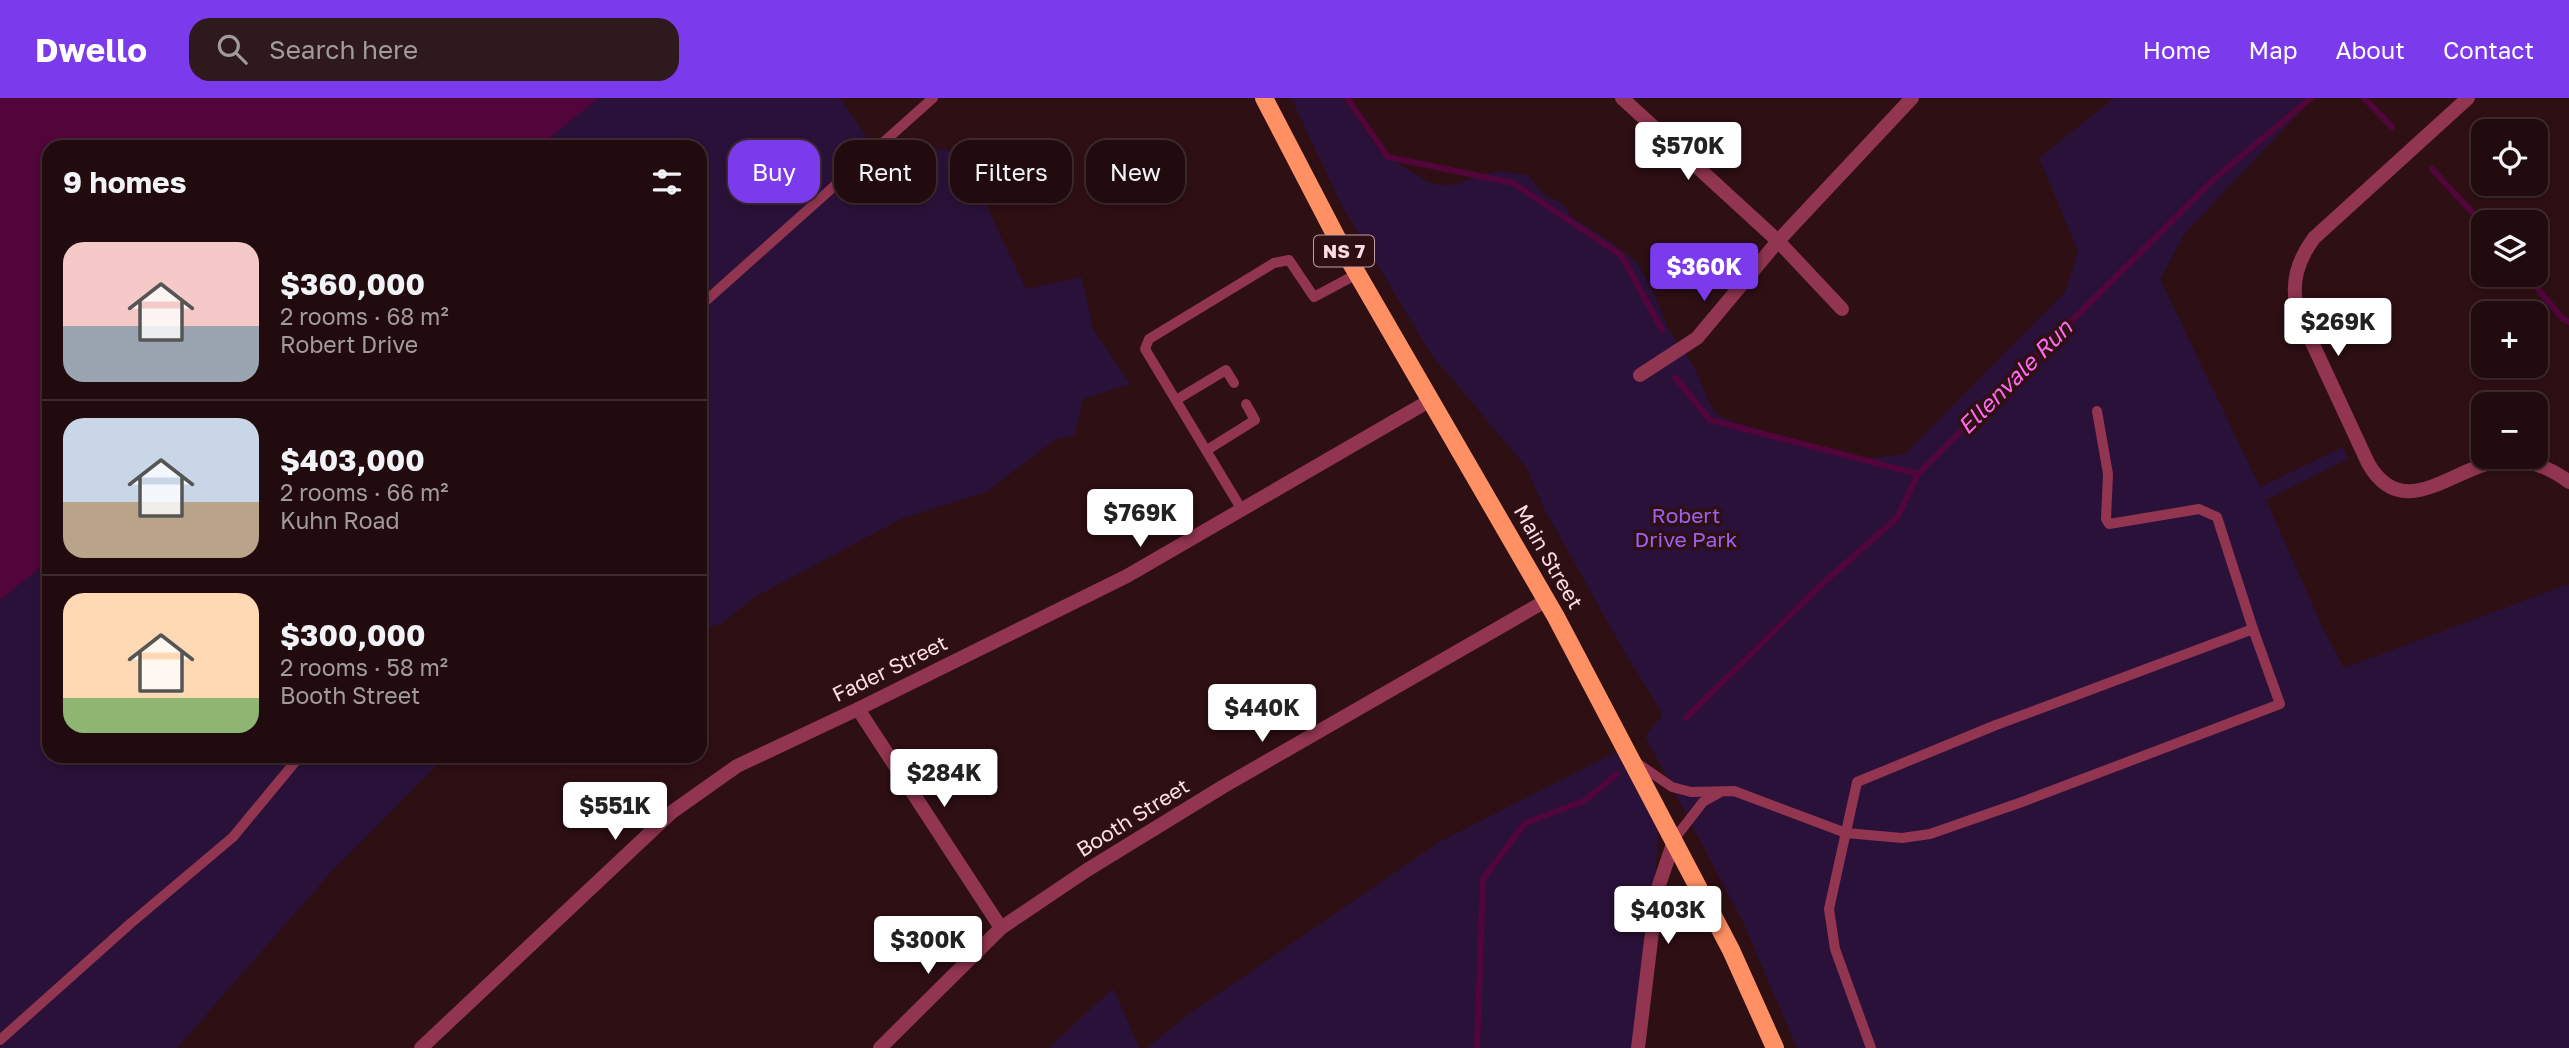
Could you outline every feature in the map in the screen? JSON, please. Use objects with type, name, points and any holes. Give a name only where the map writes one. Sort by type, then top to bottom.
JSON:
[{"type":"main road","name":"Main Street","points":[[1264,98],[1357,274],[1547,600],[1633,759],[1731,950],[1775,1048]]},
{"type":"street","points":[[1622,98],[1778,241],[1842,309]]},
{"type":"street","points":[[1640,375],[1697,338],[1778,241],[1912,98]]},
{"type":"street","points":[[2468,98],[2314,238],[2303,254],[2295,276],[2297,310],[2368,463],[2386,485],[2402,491],[2418,491],[2490,463],[2514,460],[2546,468],[2569,482]]},
{"type":"street","name":"Fader Street","points":[[421,1048],[688,799],[737,766],[1127,576],[1429,401]]},
{"type":"street","name":"Booth Street","points":[[880,1048],[1001,928],[1087,870],[1224,786],[1547,600]]},
{"type":"street","points":[[858,709],[1001,928]]},
{"type":"street","points":[[1638,1048],[1657,891],[1675,838]]},
{"type":"lane","points":[[707,300],[933,98]]},
{"type":"lane","points":[[1242,510],[1146,349],[1149,339],[1274,263],[1289,260],[1314,297],[1357,274]]},
{"type":"lane","points":[[1176,400],[1226,370],[1234,383]]},
{"type":"lane","points":[[1206,450],[1255,420],[1246,404]]},
{"type":"lane","points":[[1633,759],[1672,787],[1691,792],[1734,791],[1846,833],[1902,838],[1930,834],[2049,792],[2280,704],[2217,517],[2199,509],[2109,523],[2106,519],[2108,474],[2097,411]]},
{"type":"lane","points":[[1871,1048],[1835,949],[1829,909],[1857,782],[1996,725],[2253,629]]},
{"type":"lane","points":[[0,1040],[131,923],[233,837],[294,763]]},
{"type":"lane","points":[[1675,838],[1703,802],[1721,792]]},
{"type":"green space","points":[[599,98],[840,98],[868,139],[875,140],[834,140],[834,203],[936,203],[936,149],[950,150],[950,203],[985,203],[1026,289],[1082,277],[1093,329],[1130,384],[1083,399],[1075,435],[1056,439],[986,492],[903,518],[753,598],[721,624],[707,627],[707,140],[547,140]]},
{"type":"green space","name":"Robert Drive Park","points":[[1291,98],[1343,98],[1380,152],[1428,182],[1453,185],[1498,171],[1528,175],[1543,194],[1564,205],[1570,216],[1637,262],[1653,291],[1669,330],[1693,365],[1716,413],[1725,419],[1829,453],[1867,459],[1905,454],[2065,292],[2078,251],[2039,158],[2114,98],[2313,98],[2185,233],[2160,279],[2260,487],[2343,447],[2348,459],[2266,500],[2322,626],[2344,668],[2569,584],[2569,1048],[1797,1048],[1744,924],[1645,736],[1662,716],[1660,710],[1545,510],[1526,467],[1431,354],[1340,202]]},
{"type":"green space","points":[[42,567],[42,763],[439,763],[331,872],[177,1048],[0,1048],[0,600]]},
{"type":"green space","points":[[1626,747],[1660,816],[1641,1048],[1147,1048],[1189,1014],[1439,842]]},
{"type":"green space","points":[[1113,988],[1139,1048],[1049,1048]]},
{"type":"shaded area","points":[[0,98],[599,98],[547,140],[42,140],[42,567],[0,600]]},
{"type":"waterway","name":"Ellenvale Run","points":[[1347,98],[1388,157],[1513,183],[1622,256],[1662,330]]},
{"type":"waterway","name":"Ellenvale Run","points":[[1675,377],[1710,420],[1918,474],[2215,178],[2311,98]]},
{"type":"waterway","name":"Ellenvale Run","points":[[2364,98],[2392,127]]},
{"type":"waterway","name":"Ellenvale Run","points":[[2432,169],[2471,211]]},
{"type":"waterway","name":"Ellenvale Run","points":[[2536,287],[2563,319],[2569,322]]},
{"type":"waterway","points":[[1686,718],[1822,584],[1897,518],[1918,474]]},
{"type":"waterway","points":[[1477,1048],[1483,879],[1525,823],[1584,801],[1617,774]]}]
